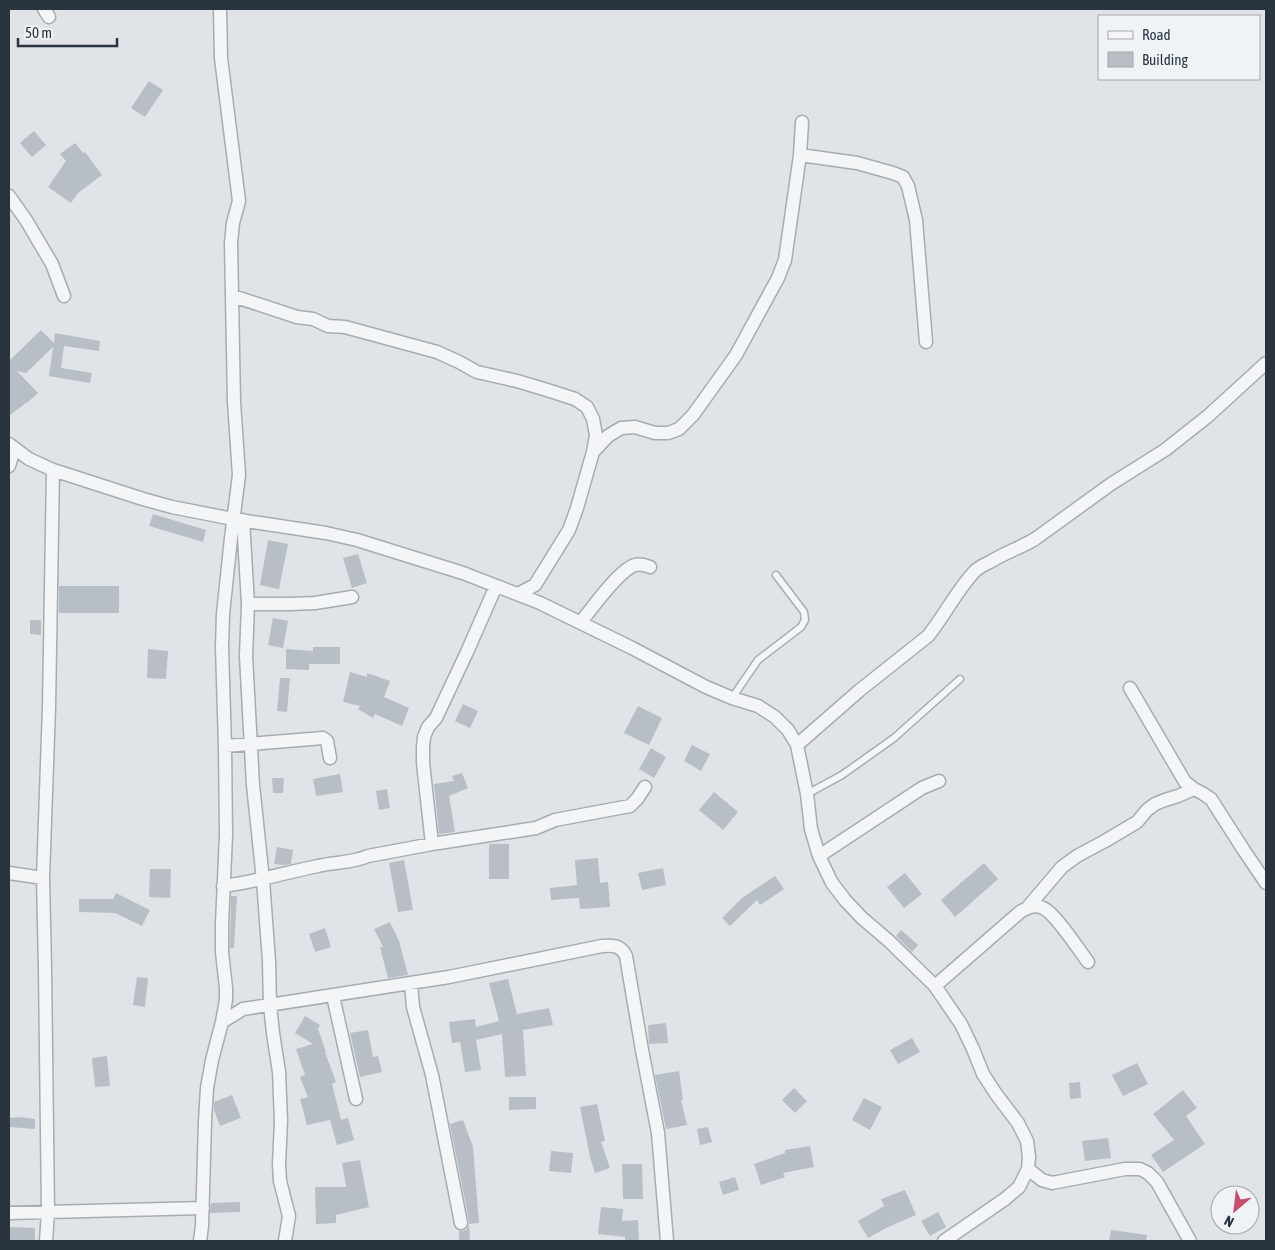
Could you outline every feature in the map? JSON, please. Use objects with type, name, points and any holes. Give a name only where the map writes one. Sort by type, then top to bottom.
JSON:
[{"type":"street","points":[[220,9],[221,58],[239,201],[231,231],[234,402],[239,475],[238,520],[248,604],[246,656],[252,786],[270,961],[270,1005],[279,1072],[281,1121],[278,1164],[280,1181],[289,1216],[285,1241]]},
{"type":"street","points":[[593,452],[608,436],[621,428],[635,427],[655,433],[668,434],[679,429],[693,415],[730,362],[761,310],[785,260],[800,155],[802,122]]},
{"type":"street","points":[[800,155],[857,163],[903,177],[908,186],[916,220],[926,342]]},
{"type":"street","points":[[9,196],[26,220],[52,264],[64,296]]},
{"type":"street","points":[[232,296],[297,317],[313,319],[328,326],[345,327],[437,352],[477,372],[517,381],[574,399],[587,407],[593,419],[596,435],[593,452],[569,530],[535,585],[518,594]]},
{"type":"street","points":[[233,318],[251,302]]},
{"type":"street","points":[[797,745],[860,690],[928,636],[938,625],[966,582],[978,569],[1034,539],[1111,484],[1165,450],[1208,416],[1266,364]]},
{"type":"street","points":[[9,466],[11,447],[29,459],[53,470],[143,499],[172,507],[238,520],[326,533],[357,540],[463,573],[540,603],[632,648],[693,681],[732,698],[758,706],[775,716],[788,730],[797,745],[807,794],[811,829],[819,856],[832,883],[862,918],[890,941],[935,986],[961,1024],[983,1074],[1018,1123],[1027,1141],[1028,1169],[1019,1186],[1005,1199],[944,1241]]},
{"type":"street","points":[[46,1241],[48,1212],[43,878],[50,697],[53,470]]},
{"type":"street","points":[[200,1241],[207,1088],[226,1000],[222,943],[226,835],[222,647],[224,605],[238,520]]},
{"type":"street","points":[[580,622],[608,587],[628,569],[643,564],[650,566]]},
{"type":"street","points":[[535,585],[540,603]]},
{"type":"street","points":[[432,844],[423,763],[424,737],[428,727],[436,718],[496,586]]},
{"type":"street","points":[[248,604],[315,603],[352,597]]},
{"type":"street","points":[[1130,688],[1185,782],[1211,799],[1266,883]]},
{"type":"street","points":[[225,746],[323,738],[327,741],[330,758]]},
{"type":"street","points":[[819,856],[922,788],[939,781]]},
{"type":"street","points":[[223,886],[263,880],[330,863],[337,864],[432,844],[536,828],[555,820],[630,806],[644,787]]},
{"type":"street","points":[[935,986],[1028,907],[1062,868],[1077,856],[1137,822],[1156,804],[1194,789]]},
{"type":"street","points":[[9,873],[43,878]]},
{"type":"street","points":[[1028,907],[1044,908],[1058,921],[1088,962]]},
{"type":"street","points":[[222,1022],[243,1009],[450,977],[614,945],[625,952],[626,956],[658,1133],[667,1241]]},
{"type":"street","points":[[411,983],[413,1007],[432,1075],[461,1223]]},
{"type":"street","points":[[333,996],[356,1098]]},
{"type":"street","points":[[226,1000],[243,1009]]},
{"type":"street","points":[[1028,1169],[1042,1180],[1052,1183],[1125,1169],[1140,1169],[1148,1173],[1157,1182],[1190,1241]]},
{"type":"street","points":[[9,1212],[203,1208]]},
{"type":"lane","points":[[732,698],[758,660],[801,627],[806,620],[804,612],[776,575]]},
{"type":"lane","points":[[807,794],[842,775],[894,738],[960,679]]},
{"type":"building","points":[[149,81],[163,90],[145,117],[131,108]]},
{"type":"building","points":[[34,131],[46,145],[32,157],[20,143]]},
{"type":"building","points":[[75,143],[83,153],[85,152],[102,175],[78,193],[71,203],[48,187],[66,161],[60,154]]},
{"type":"building","points":[[41,330],[54,343],[55,333],[100,341],[99,351],[64,346],[61,368],[92,373],[90,383],[49,376],[53,347],[26,373],[17,371],[38,393],[9,416],[9,361]]},
{"type":"building","points":[[153,514],[206,530],[203,542],[149,526]]},
{"type":"building","points":[[268,540],[288,544],[279,589],[260,585]]},
{"type":"building","points":[[358,554],[367,583],[352,588],[343,558]]},
{"type":"building","points":[[59,586],[119,586],[119,613],[59,613]]},
{"type":"building","points":[[273,618],[288,621],[283,648],[268,645]]},
{"type":"building","points":[[30,620],[41,620],[41,635],[30,634]]},
{"type":"building","points":[[313,647],[340,647],[340,664],[309,664],[309,670],[286,669],[286,649],[313,651]]},
{"type":"building","points":[[148,649],[168,651],[166,679],[147,678]]},
{"type":"building","points":[[350,672],[367,677],[367,673],[390,681],[384,697],[409,708],[402,726],[375,714],[373,718],[358,709],[360,706],[343,702]]},
{"type":"building","points":[[280,678],[290,678],[287,712],[277,711]]},
{"type":"building","points":[[463,704],[478,711],[470,728],[455,721]]},
{"type":"building","points":[[638,706],[662,718],[649,745],[624,733]]},
{"type":"building","points":[[692,745],[710,754],[701,771],[684,761]]},
{"type":"building","points":[[651,748],[666,757],[654,778],[639,769]]},
{"type":"building","points":[[462,773],[468,788],[449,796],[455,832],[439,834],[434,784],[454,781],[452,776]]},
{"type":"building","points":[[340,774],[343,792],[316,796],[313,779]]},
{"type":"building","points":[[272,778],[284,778],[283,793],[273,793]]},
{"type":"building","points":[[387,789],[390,808],[379,810],[376,791]]},
{"type":"building","points":[[714,792],[738,812],[723,830],[699,810]]},
{"type":"building","points":[[489,844],[509,844],[509,879],[489,879]]},
{"type":"building","points":[[277,847],[293,850],[291,864],[274,864]]},
{"type":"building","points":[[598,858],[600,883],[608,882],[610,907],[580,909],[579,898],[551,900],[550,888],[577,885],[575,860]]},
{"type":"building","points":[[404,860],[413,910],[398,912],[389,863]]},
{"type":"building","points":[[984,863],[998,879],[955,917],[941,900]]},
{"type":"building","points":[[663,868],[666,885],[642,890],[638,873]]},
{"type":"building","points":[[150,869],[171,869],[170,898],[149,897]]},
{"type":"building","points":[[905,873],[922,894],[904,908],[887,887]]},
{"type":"building","points":[[775,876],[784,889],[760,905],[757,900],[730,926],[722,918],[742,898]]},
{"type":"building","points":[[116,893],[150,910],[142,926],[115,913],[79,912],[79,899],[113,899]]},
{"type":"building","points":[[231,896],[237,896],[234,948],[230,948]]},
{"type":"building","points":[[390,922],[399,941],[408,975],[388,978],[380,947],[383,947],[374,929]]},
{"type":"building","points":[[325,928],[331,947],[315,952],[309,934]]},
{"type":"building","points":[[901,930],[918,945],[912,952],[896,936]]},
{"type":"building","points":[[137,977],[148,978],[145,1007],[133,1005]]},
{"type":"building","points":[[508,979],[517,1014],[549,1008],[553,1025],[523,1030],[526,1076],[505,1077],[502,1034],[476,1040],[481,1070],[465,1072],[460,1042],[452,1043],[449,1022],[475,1019],[476,1027],[499,1021],[489,983]]},
{"type":"building","points":[[305,1016],[320,1025],[318,1029],[336,1082],[332,1084],[341,1120],[348,1118],[354,1140],[337,1145],[330,1120],[307,1125],[300,1099],[308,1097],[300,1077],[305,1075],[296,1049],[313,1044],[295,1033]]},
{"type":"building","points":[[666,1023],[668,1043],[649,1044],[648,1025]]},
{"type":"building","points":[[368,1030],[373,1057],[378,1056],[382,1072],[360,1077],[350,1033]]},
{"type":"building","points":[[912,1038],[920,1052],[898,1064],[890,1050]]},
{"type":"building","points":[[107,1056],[110,1086],[95,1087],[92,1058]]},
{"type":"building","points":[[1137,1063],[1148,1084],[1123,1096],[1112,1075]]},
{"type":"building","points":[[679,1071],[683,1100],[681,1100],[687,1125],[666,1129],[655,1075]]},
{"type":"building","points":[[1080,1082],[1081,1098],[1070,1099],[1069,1083]]},
{"type":"building","points":[[794,1088],[807,1101],[795,1113],[782,1100]]},
{"type":"building","points":[[1183,1090],[1197,1108],[1186,1116],[1205,1144],[1163,1172],[1151,1155],[1174,1140],[1153,1114]]},
{"type":"building","points":[[232,1095],[241,1118],[220,1126],[214,1110],[214,1102]]},
{"type":"building","points":[[509,1097],[536,1097],[536,1109],[509,1110]]},
{"type":"building","points":[[864,1098],[882,1107],[870,1130],[852,1120]]},
{"type":"building","points":[[597,1104],[605,1141],[601,1142],[610,1168],[595,1173],[580,1107]]},
{"type":"building","points":[[9,1118],[35,1119],[35,1129],[9,1127]]},
{"type":"building","points":[[463,1120],[473,1147],[479,1223],[469,1224],[450,1124]]},
{"type":"building","points":[[708,1127],[712,1142],[700,1145],[697,1129]]},
{"type":"building","points":[[1108,1138],[1111,1158],[1085,1161],[1082,1141]]},
{"type":"building","points":[[810,1146],[814,1167],[783,1173],[785,1177],[761,1185],[754,1164],[785,1153],[785,1150]]},
{"type":"building","points":[[551,1151],[573,1153],[571,1173],[549,1171]]},
{"type":"building","points":[[360,1160],[369,1207],[336,1215],[336,1223],[316,1224],[315,1187],[346,1187],[342,1163]]},
{"type":"building","points":[[622,1164],[642,1164],[643,1199],[623,1199]]},
{"type":"building","points":[[735,1177],[739,1190],[723,1195],[719,1182]]},
{"type":"building","points":[[905,1190],[916,1215],[868,1238],[858,1221],[884,1206],[881,1199]]},
{"type":"building","points":[[240,1202],[240,1212],[210,1213],[211,1203]]},
{"type":"building","points":[[601,1207],[623,1209],[622,1221],[638,1220],[639,1240],[625,1240],[625,1237],[598,1234]]},
{"type":"building","points":[[938,1212],[946,1227],[930,1236],[921,1221]]},
{"type":"building","points":[[469,1224],[470,1241],[459,1241],[459,1231],[467,1229]]},
{"type":"building","points":[[9,1227],[35,1228],[35,1241],[9,1241]]},
{"type":"building","points":[[1111,1230],[1147,1235],[1146,1241],[1109,1241]]}]
